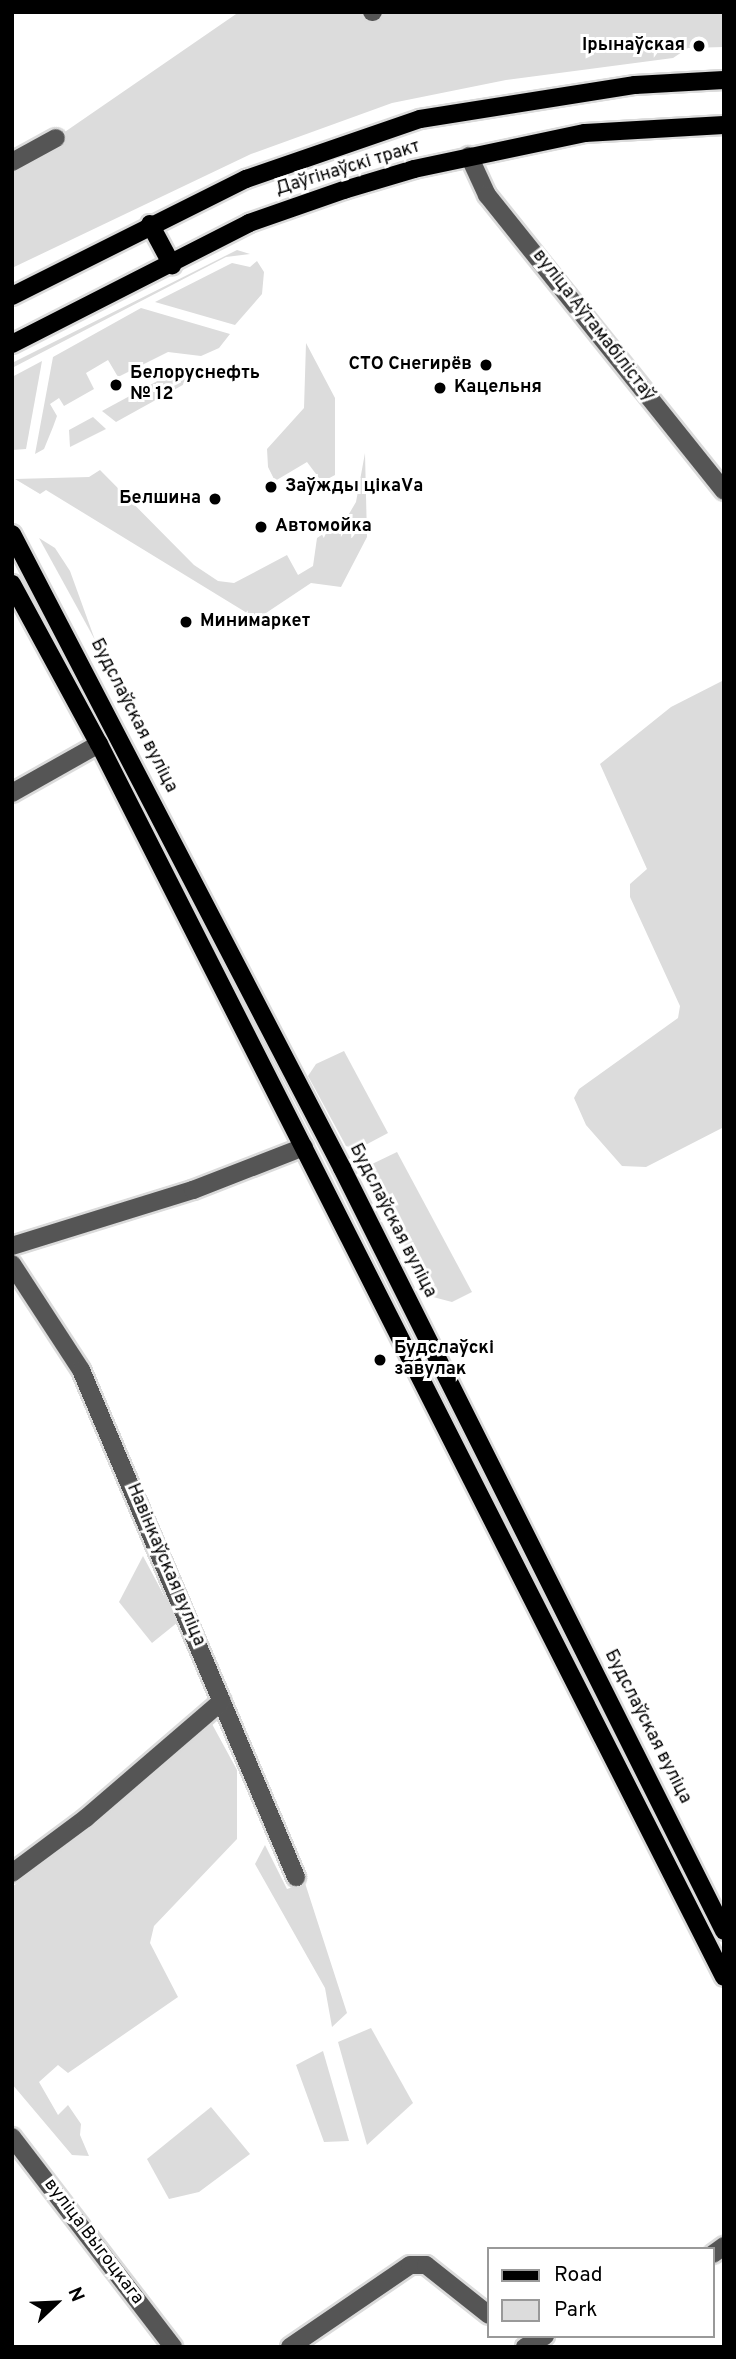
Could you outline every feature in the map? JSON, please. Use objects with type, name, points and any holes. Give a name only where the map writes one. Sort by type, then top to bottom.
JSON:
[{"type":"main road","name":"Даўгінаўскі тракт","points":[[12,296],[150,223],[295,159],[419,119],[596,90],[724,80]]},
{"type":"main road","name":"Даўгінаўскі тракт","points":[[12,344],[172,265],[249,223],[344,190],[469,156],[586,133],[724,125]]},
{"type":"main road","points":[[150,223],[172,265]]},
{"type":"main road","name":"Будслаўская вуліца","points":[[12,534],[348,1181],[724,1931]]},
{"type":"main road","points":[[12,584],[99,744],[724,1977]]},
{"type":"street","points":[[12,162],[56,138]]},
{"type":"street","name":"вуліца Аўтамабілістаў","points":[[469,156],[487,195],[724,491]]},
{"type":"street","points":[[12,793],[99,744]]},
{"type":"street","points":[[12,1246],[33,1243],[304,1147]]},
{"type":"street","points":[[29,1286],[23,1259],[33,1243]]},
{"type":"street","name":"Навінкаўская вуліца","points":[[12,1264],[29,1286],[81,1370],[296,1877]]},
{"type":"street","points":[[12,1873],[86,1818],[222,1701]]},
{"type":"street","name":"вуліца Выгоцкага","points":[[12,2137],[173,2347]]},
{"type":"street","points":[[290,2347],[410,2265],[426,2265],[488,2314]]},
{"type":"street","points":[[524,2347],[541,2338]]},
{"type":"green space","points":[[239,12],[724,12],[724,47],[688,48],[673,58],[506,80],[392,103],[251,154],[12,268],[12,162],[56,138]]},
{"type":"green space","points":[[237,250],[250,254],[226,257],[12,368],[12,363]]},
{"type":"green space","points":[[257,261],[264,272],[262,294],[235,325],[155,302],[232,263],[250,267]]},
{"type":"green space","points":[[141,308],[230,334],[219,348],[201,356],[168,352],[118,377],[108,360],[86,373],[94,389],[64,406],[59,398],[50,404],[57,416],[44,449],[35,454],[53,357]]},
{"type":"green space","points":[[306,343],[335,398],[335,475],[322,482],[307,462],[275,481],[268,467],[267,449],[304,408]]},
{"type":"green space","points":[[42,361],[26,449],[12,450],[12,377]]},
{"type":"green space","points":[[187,365],[199,376],[116,422],[102,411]]},
{"type":"green space","points":[[93,417],[106,429],[70,447],[69,430]]},
{"type":"green space","points":[[365,453],[367,537],[341,587],[311,583],[257,619],[46,490],[40,494],[15,479],[89,477],[100,470],[194,565],[218,581],[234,583],[287,555],[298,575],[313,566],[317,538],[346,519],[356,502]]},
{"type":"green space","points":[[39,538],[55,548],[70,571],[95,640]]},
{"type":"green space","points":[[724,680],[724,1127],[646,1167],[622,1166],[586,1125],[574,1098],[579,1089],[678,1018],[680,1006],[630,897],[630,884],[647,869],[600,764],[671,707]]},
{"type":"green space","points":[[344,1051],[388,1133],[356,1150],[346,1146],[308,1076],[316,1064]]},
{"type":"green space","points":[[397,1152],[472,1292],[452,1302],[433,1297],[366,1176],[370,1165]]},
{"type":"green space","points":[[143,1556],[178,1622],[152,1643],[119,1602]]},
{"type":"green space","points":[[212,1724],[237,1770],[237,1839],[154,1926],[150,1943],[178,1997],[68,2073],[58,2065],[39,2082],[58,2115],[68,2105],[81,2124],[80,2135],[89,2156],[72,2155],[12,2084],[12,1887]]},
{"type":"green space","points":[[265,1845],[287,1889],[305,1883],[347,2013],[332,2027],[325,1988],[255,1864]]},
{"type":"green space","points":[[371,2028],[413,2103],[367,2145],[338,2042]]},
{"type":"green space","points":[[323,2051],[349,2141],[324,2142],[296,2065]]},
{"type":"green space","points":[[211,2107],[250,2154],[199,2192],[169,2199],[147,2159]]},
{"type":"place","name":"Ірынаўская","points":[[699,46]]},
{"type":"place","name":"СТО Cнегирёв","points":[[486,365]]},
{"type":"place","name":"Белоруснефть № 12","points":[[116,385]]},
{"type":"place","name":"Кацельня","points":[[440,388]]},
{"type":"place","name":"Заўжды цікаVа","points":[[271,487]]},
{"type":"place","name":"Белшина","points":[[215,499]]},
{"type":"place","name":"Автомойка","points":[[261,527]]},
{"type":"place","name":"Минимаркет","points":[[186,622]]},
{"type":"place","name":"Будслаўскі завулак","points":[[380,1360]]}]
